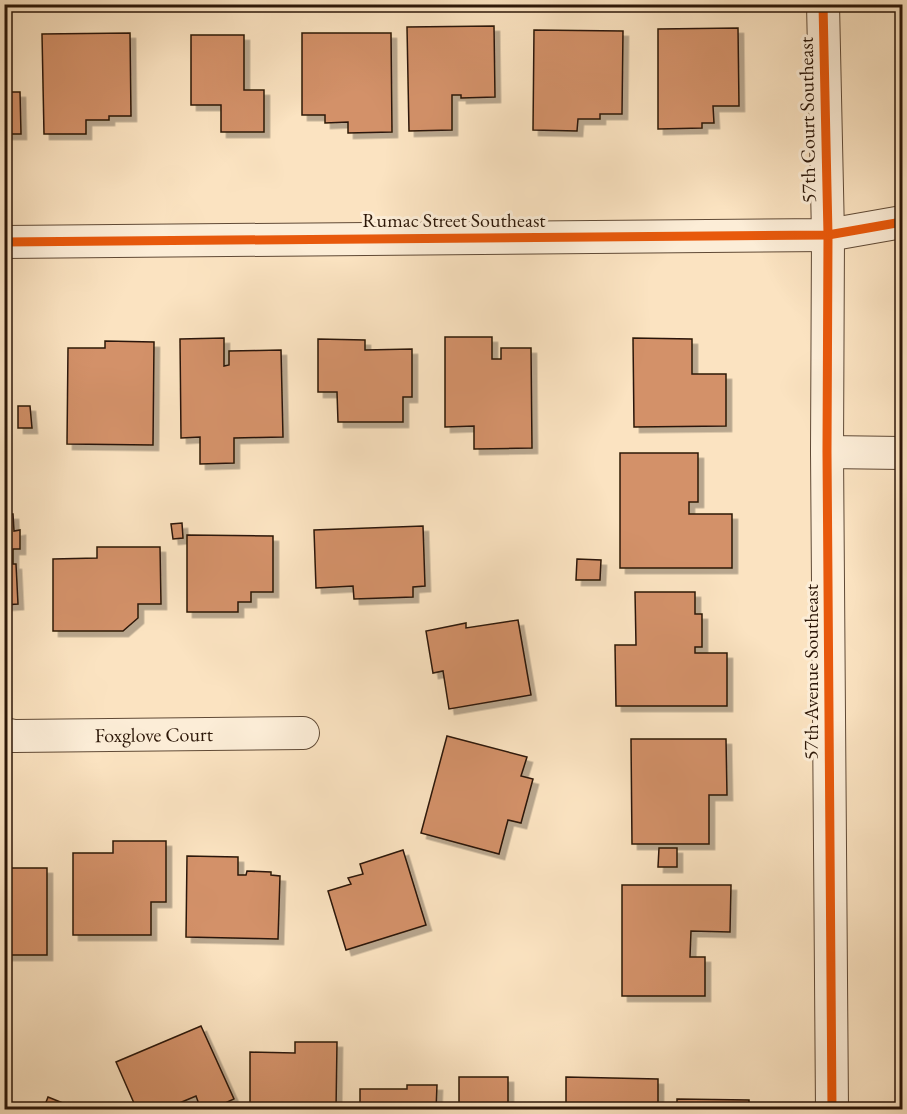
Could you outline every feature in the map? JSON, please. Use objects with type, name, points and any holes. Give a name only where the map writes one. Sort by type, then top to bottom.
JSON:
[{"type":"street","name":"57th Court Southeast","points":[[823,4],[828,235]]},
{"type":"street","name":"Rumac Street Southeast","points":[[4,242],[828,235],[903,222]]},
{"type":"street","name":"57th Avenue Southeast","points":[[828,235],[827,452],[832,1110]]},
{"type":"street","points":[[827,452],[903,453]]},
{"type":"street","name":"Foxglove Court","points":[[4,734],[14,736],[303,733]]},
{"type":"building","points":[[494,26],[495,97],[461,98],[461,95],[452,95],[452,130],[409,131],[407,27]]},
{"type":"building","points":[[738,28],[739,106],[713,106],[714,123],[702,123],[702,128],[658,129],[658,29]]},
{"type":"building","points":[[534,30],[623,31],[622,114],[600,114],[600,119],[578,119],[577,131],[533,130]]},
{"type":"building","points":[[130,33],[131,116],[109,116],[109,120],[86,120],[86,134],[44,134],[42,34]]},
{"type":"building","points":[[302,33],[391,33],[392,132],[348,133],[348,122],[325,123],[325,115],[302,115]]},
{"type":"building","points":[[191,35],[244,35],[244,90],[264,90],[264,132],[221,132],[221,105],[191,105]]},
{"type":"building","points":[[4,92],[20,92],[21,134],[4,134]]},
{"type":"building","points":[[445,337],[492,337],[492,359],[501,359],[501,348],[531,348],[532,448],[474,449],[474,426],[445,427]]},
{"type":"building","points":[[224,338],[224,366],[229,365],[229,351],[281,350],[283,437],[234,438],[234,463],[200,464],[200,437],[181,438],[180,339]]},
{"type":"building","points":[[633,338],[692,339],[692,374],[726,374],[726,426],[634,427]]},
{"type":"building","points":[[318,339],[365,340],[365,350],[412,349],[412,397],[403,397],[403,422],[338,422],[337,392],[318,392]]},
{"type":"building","points":[[105,341],[154,342],[153,445],[67,444],[68,348],[105,348]]},
{"type":"building","points":[[18,406],[30,406],[32,428],[18,428]]},
{"type":"building","points":[[620,453],[698,453],[698,502],[689,502],[689,514],[732,514],[732,568],[620,568]]},
{"type":"building","points":[[4,514],[13,514],[14,531],[20,530],[20,549],[13,549],[18,604],[4,605]]},
{"type":"building","points":[[182,523],[183,538],[173,539],[171,524]]},
{"type":"building","points":[[423,526],[425,586],[413,587],[413,597],[354,599],[353,586],[316,588],[314,530]]},
{"type":"building","points":[[187,535],[273,536],[273,592],[251,592],[251,602],[238,602],[238,612],[187,612]]},
{"type":"building","points":[[97,547],[160,547],[161,604],[138,604],[138,618],[123,631],[53,631],[53,559],[97,558]]},
{"type":"building","points":[[577,559],[601,560],[600,580],[576,580]]},
{"type":"building","points":[[635,592],[695,592],[695,614],[702,614],[702,647],[695,647],[695,653],[727,653],[727,706],[616,706],[615,645],[636,645]]},
{"type":"building","points":[[518,620],[531,695],[449,709],[443,671],[433,673],[426,631],[466,623],[466,628]]},
{"type":"building","points":[[447,736],[527,757],[521,776],[533,779],[521,823],[508,820],[499,854],[421,833]]},
{"type":"building","points":[[631,739],[726,739],[727,795],[709,795],[709,844],[632,844]]},
{"type":"building","points":[[113,841],[166,841],[166,902],[151,902],[151,935],[73,935],[73,853],[113,853]]},
{"type":"building","points":[[659,848],[677,848],[677,867],[658,867]]},
{"type":"building","points":[[403,850],[426,925],[346,950],[328,891],[351,884],[348,878],[363,874],[360,864]]},
{"type":"building","points":[[187,856],[238,857],[238,875],[246,875],[247,871],[271,872],[271,875],[280,876],[278,939],[186,937]]},
{"type":"building","points":[[6,868],[47,868],[47,955],[6,955],[4,963]]},
{"type":"building","points":[[622,885],[731,885],[730,932],[691,931],[690,957],[705,957],[705,996],[622,996]]},
{"type":"building","points":[[201,1026],[234,1099],[210,1110],[201,1110],[196,1096],[177,1104],[180,1110],[137,1110],[116,1062]]},
{"type":"building","points":[[295,1042],[337,1042],[336,1110],[250,1110],[250,1052],[295,1053]]},
{"type":"building","points":[[459,1077],[508,1077],[508,1110],[459,1110]]},
{"type":"building","points":[[566,1077],[658,1079],[658,1110],[566,1110]]},
{"type":"building","points":[[407,1085],[437,1085],[436,1110],[360,1110],[360,1089],[407,1089]]},
{"type":"building","points":[[48,1097],[80,1110],[43,1110]]},
{"type":"building","points":[[677,1099],[749,1100],[749,1110],[677,1110]]},
{"type":"cycle path","points":[[823,4],[828,235],[827,452],[832,1110]]},
{"type":"cycle path","points":[[4,242],[828,235],[902,222]]}]
